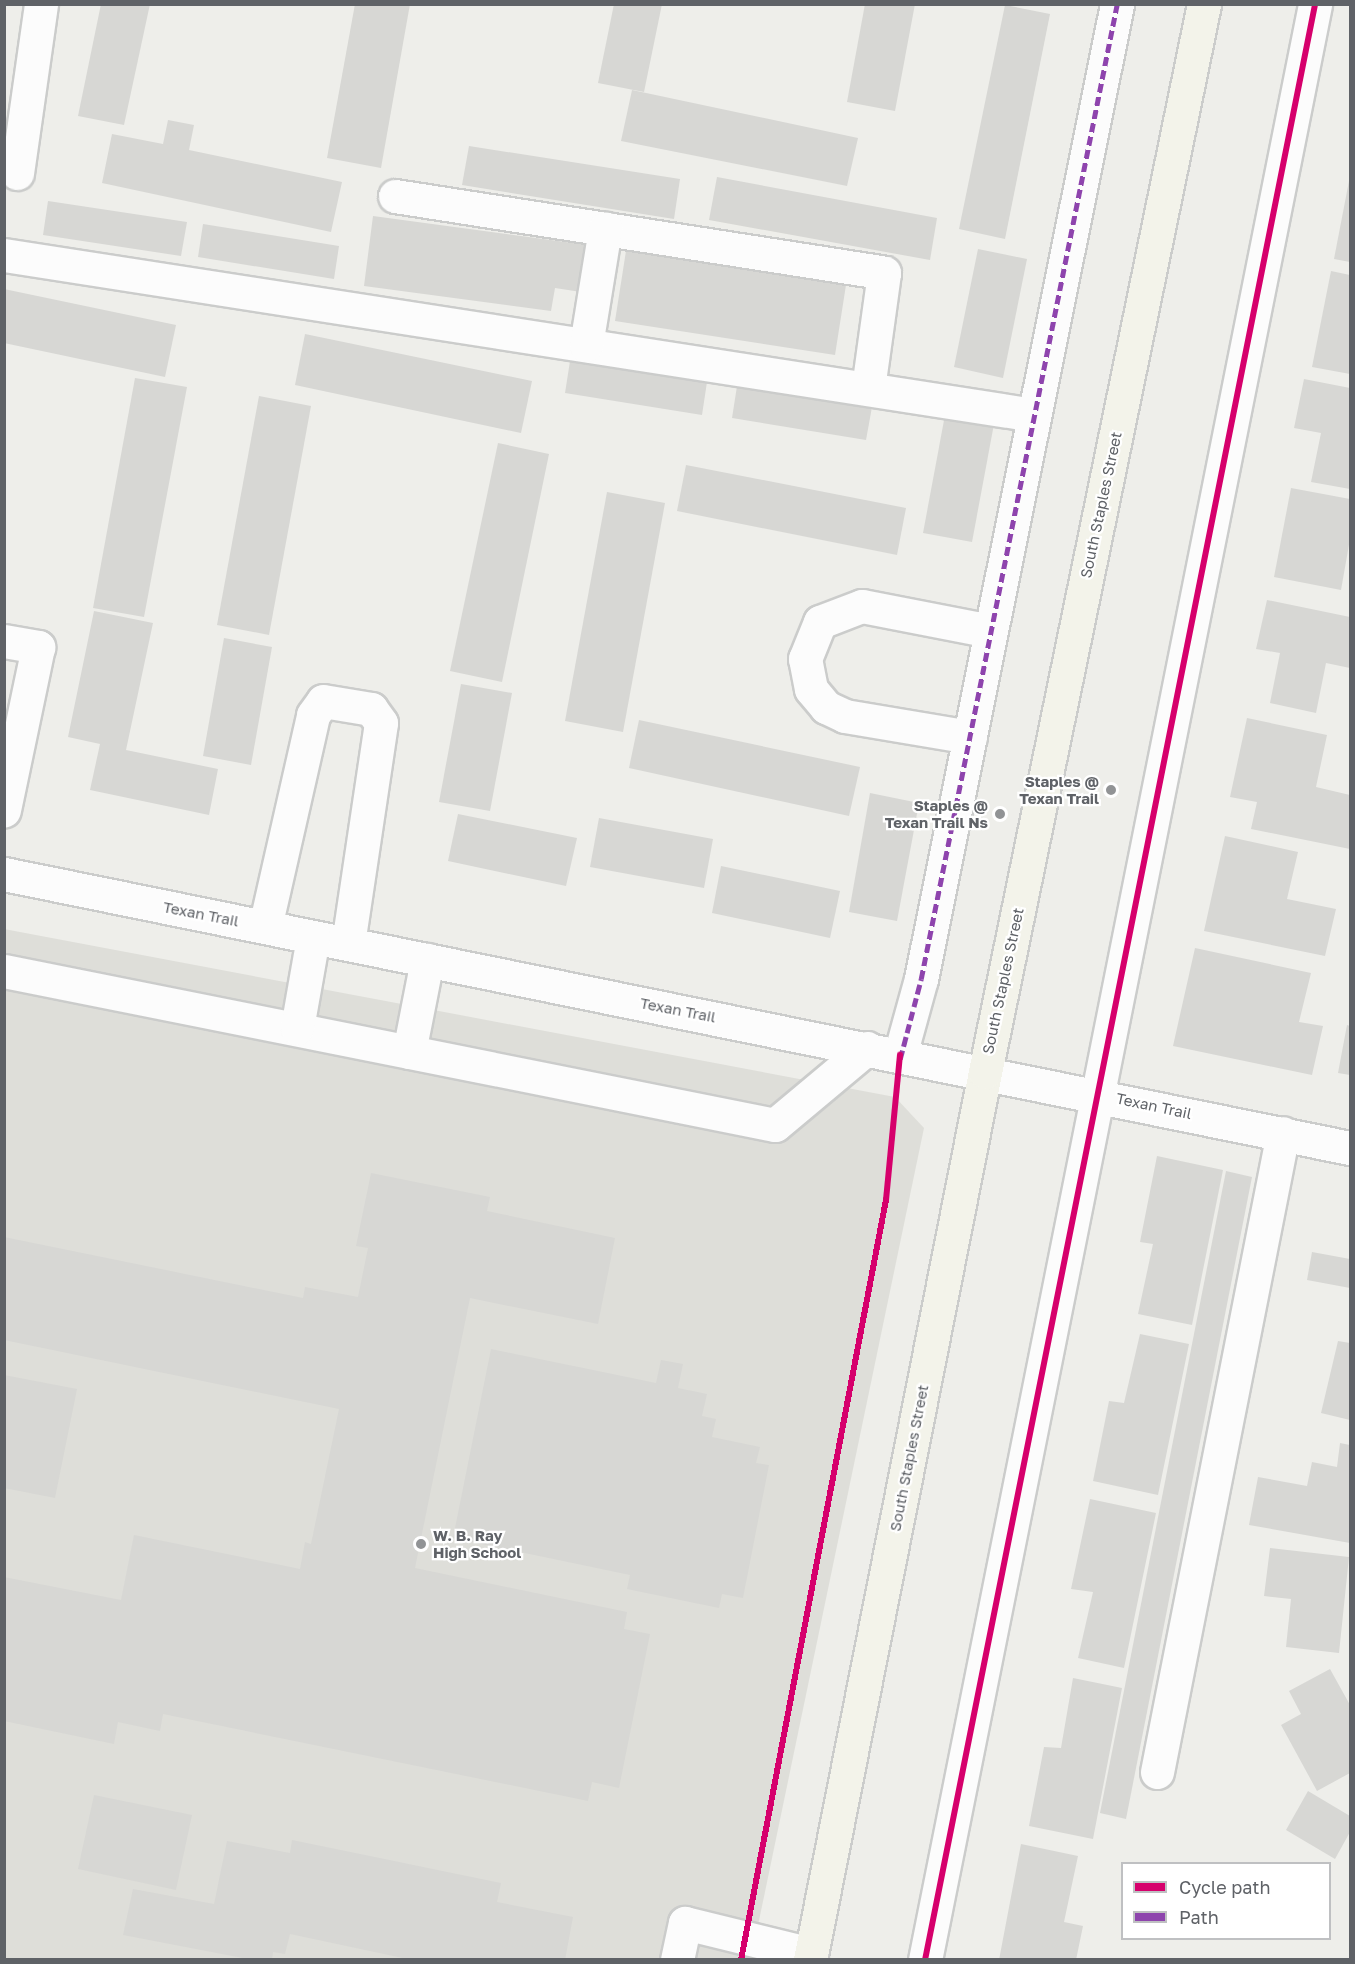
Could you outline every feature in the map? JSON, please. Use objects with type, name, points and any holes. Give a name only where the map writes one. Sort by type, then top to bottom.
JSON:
[{"type":"main road","name":"South Staples Street","points":[[811,1957],[985,1072],[1204,4]]},
{"type":"street","points":[[17,173],[41,4]]},
{"type":"street","points":[[900,1055],[921,979],[1117,4]]},
{"type":"street","points":[[925,1959],[971,1712],[1099,1094],[1315,4]]},
{"type":"street","points":[[395,196],[884,273],[867,389]]},
{"type":"street","points":[[586,345],[605,229]]},
{"type":"street","points":[[4,255],[1034,415]]},
{"type":"street","points":[[970,737],[844,716],[826,707],[811,689],[805,659],[819,622],[862,606],[991,631]]},
{"type":"street","points":[[4,641],[38,647],[4,810]]},
{"type":"street","points":[[266,927],[313,715],[323,701],[371,709],[381,723],[348,944]]},
{"type":"street","name":"Texan Trail","points":[[4,874],[1099,1094],[1350,1148]]},
{"type":"street","points":[[297,1028],[313,937]]},
{"type":"street","points":[[410,1052],[427,960]]},
{"type":"street","points":[[4,971],[775,1125],[867,1048]]},
{"type":"street","points":[[1156,1772],[1283,1133]]},
{"type":"street","points":[[677,1959],[685,1923],[811,1957]]},
{"type":"shaded area","name":"W. B. Ray High School","points":[[4,929],[895,1097],[924,1128],[751,1959],[5,1959]]},
{"type":"building","points":[[101,4],[150,4],[124,125],[78,116]]},
{"type":"building","points":[[355,4],[410,4],[381,168],[327,158]]},
{"type":"building","points":[[614,4],[662,4],[644,92],[598,83]]},
{"type":"building","points":[[865,4],[915,4],[895,111],[847,102]]},
{"type":"building","points":[[1005,5],[1050,14],[1005,239],[959,229]]},
{"type":"building","points":[[632,90],[858,138],[847,186],[621,141]]},
{"type":"building","points":[[168,120],[194,125],[189,150],[342,182],[331,232],[102,183],[112,134],[163,144]]},
{"type":"building","points":[[469,146],[680,179],[674,219],[462,185]]},
{"type":"building","points":[[717,177],[937,218],[930,260],[709,220]]},
{"type":"building","points":[[1350,181],[1350,262],[1334,259]]},
{"type":"building","points":[[48,201],[187,222],[181,256],[43,235]]},
{"type":"building","points":[[373,216],[588,245],[581,292],[555,288],[551,311],[364,286]]},
{"type":"building","points":[[203,224],[339,246],[334,279],[198,257]]},
{"type":"building","points":[[978,249],[1027,259],[1003,378],[954,367]]},
{"type":"building","points":[[626,251],[846,285],[835,355],[615,321]]},
{"type":"building","points":[[1331,271],[1350,275],[1350,374],[1312,367]]},
{"type":"building","points":[[4,289],[176,325],[165,377],[4,343]]},
{"type":"building","points":[[305,334],[532,381],[521,433],[295,385]]},
{"type":"building","points":[[570,361],[707,382],[702,415],[565,393]]},
{"type":"building","points":[[135,378],[187,387],[144,617],[93,608]]},
{"type":"building","points":[[1304,379],[1350,388],[1350,489],[1311,482],[1321,433],[1294,428]]},
{"type":"building","points":[[737,386],[872,407],[866,440],[732,418]]},
{"type":"building","points":[[259,396],[311,406],[269,635],[217,625]]},
{"type":"building","points":[[945,415],[994,424],[972,542],[923,533]]},
{"type":"building","points":[[498,443],[549,454],[502,682],[450,671]]},
{"type":"building","points":[[686,465],[906,508],[897,555],[677,511]]},
{"type":"building","points":[[1291,488],[1350,499],[1350,539],[1341,590],[1274,577]]},
{"type":"building","points":[[607,492],[665,503],[623,732],[565,721]]},
{"type":"building","points":[[1267,600],[1350,617],[1350,668],[1326,663],[1316,713],[1270,703],[1280,653],[1256,649]]},
{"type":"building","points":[[94,611],[153,623],[126,750],[218,769],[209,815],[90,790],[100,744],[68,737]]},
{"type":"building","points":[[224,638],[272,647],[251,765],[203,756]]},
{"type":"building","points":[[461,684],[512,693],[490,811],[439,802]]},
{"type":"building","points":[[1247,718],[1327,735],[1316,787],[1350,795],[1350,849],[1251,829],[1257,802],[1230,797]]},
{"type":"building","points":[[639,720],[860,767],[849,816],[629,768]]},
{"type":"building","points":[[870,793],[919,803],[897,921],[849,912]]},
{"type":"building","points":[[458,814],[577,838],[566,886],[448,861]]},
{"type":"building","points":[[599,818],[713,839],[704,888],[590,867]]},
{"type":"building","points":[[1225,836],[1298,852],[1287,899],[1336,909],[1325,956],[1204,931]]},
{"type":"building","points":[[721,866],[840,891],[830,938],[712,913]]},
{"type":"building","points":[[1195,948],[1311,973],[1299,1022],[1323,1026],[1312,1075],[1173,1046]]},
{"type":"building","points":[[1347,1025],[1350,1026],[1350,1075],[1338,1073]]},
{"type":"building","points":[[1157,1156],[1223,1170],[1192,1325],[1138,1314],[1153,1244],[1140,1242]]},
{"type":"building","points":[[1226,1171],[1252,1177],[1126,1819],[1100,1813]]},
{"type":"building","points":[[371,1173],[490,1197],[487,1211],[615,1238],[598,1324],[470,1298],[415,1568],[627,1612],[624,1629],[650,1634],[619,1788],[592,1782],[588,1801],[163,1714],[160,1731],[118,1722],[114,1744],[4,1721],[4,1577],[121,1600],[134,1535],[300,1569],[305,1542],[311,1544],[339,1409],[4,1340],[4,1237],[303,1298],[305,1287],[358,1297],[368,1248],[356,1246]]},
{"type":"building","points":[[1312,1252],[1350,1259],[1350,1288],[1307,1280]]},
{"type":"building","points":[[1140,1334],[1189,1344],[1158,1495],[1093,1481],[1109,1401],[1124,1403]]},
{"type":"building","points":[[1338,1341],[1350,1343],[1350,1420],[1321,1413]]},
{"type":"building","points":[[491,1349],[656,1383],[661,1360],[683,1364],[678,1388],[707,1394],[702,1416],[716,1419],[712,1437],[760,1447],[756,1463],[769,1465],[743,1598],[722,1594],[719,1608],[627,1589],[630,1575],[453,1538]]},
{"type":"building","points":[[4,1375],[77,1389],[55,1498],[4,1488]]},
{"type":"building","points":[[1340,1443],[1350,1445],[1350,1543],[1249,1525],[1258,1477],[1307,1486],[1312,1462],[1337,1467]]},
{"type":"building","points":[[1090,1499],[1156,1513],[1124,1668],[1078,1658],[1093,1592],[1071,1589]]},
{"type":"building","points":[[1270,1548],[1349,1557],[1339,1653],[1286,1647],[1291,1599],[1264,1596]]},
{"type":"building","points":[[1330,1669],[1350,1705],[1350,1773],[1317,1791],[1281,1725],[1301,1714],[1289,1691]]},
{"type":"building","points":[[1073,1678],[1122,1688],[1093,1839],[1029,1826],[1044,1747],[1061,1748]]},
{"type":"building","points":[[1308,1791],[1350,1816],[1350,1832],[1335,1859],[1286,1830]]},
{"type":"building","points":[[94,1795],[192,1815],[176,1890],[78,1869]]},
{"type":"building","points":[[292,1840],[501,1883],[497,1902],[573,1917],[565,1960],[412,1960],[290,1934],[285,1954],[273,1952],[272,1960],[253,1960],[123,1935],[133,1889],[214,1904],[227,1841],[290,1853]]},
{"type":"building","points":[[1021,1844],[1078,1856],[1064,1922],[1083,1926],[1076,1960],[999,1960]]},
{"type":"marked path","points":[[900,1059],[921,979],[1117,4]]},
{"type":"cycle path","points":[[925,1960],[1315,4]]},
{"type":"cycle path","points":[[741,1960],[886,1200],[900,1055]]},
{"type":"place","name":"Staples @ Texan Trail","points":[[1111,790]]},
{"type":"place","name":"Staples @ Texan Trail Ns","points":[[1000,814]]},
{"type":"place","name":"W. B. Ray High School","points":[[421,1544]]}]
